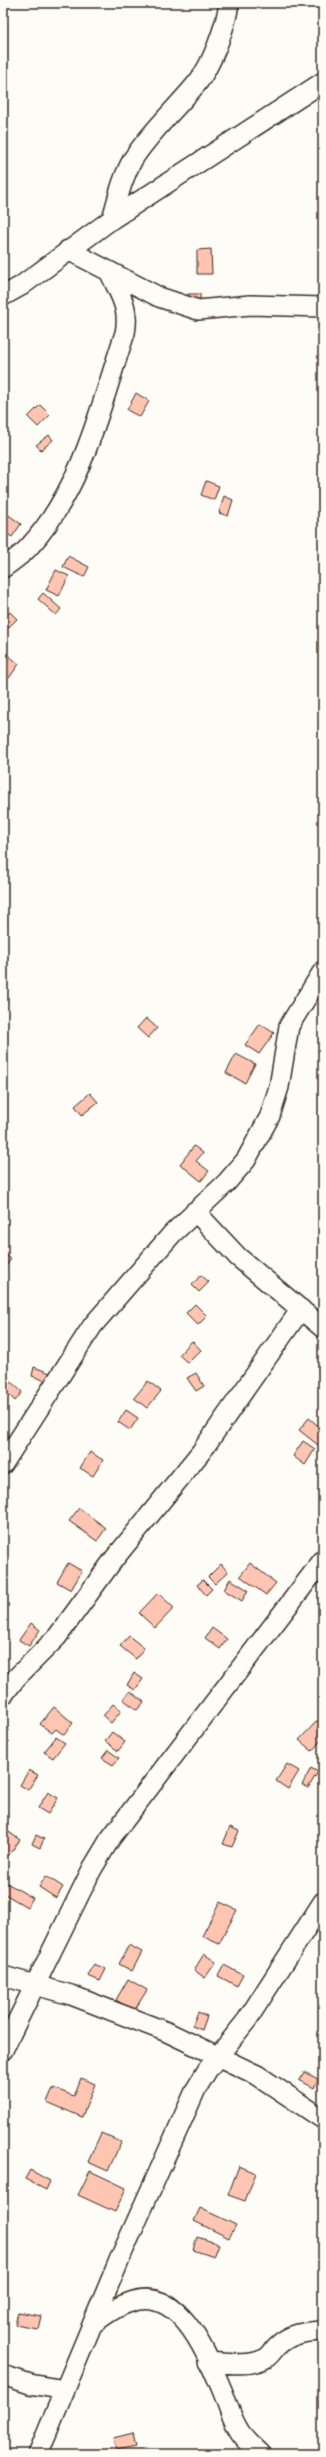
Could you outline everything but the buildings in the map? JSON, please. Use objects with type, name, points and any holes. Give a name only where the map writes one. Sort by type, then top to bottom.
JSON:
[{"type":"street","points":[[112,219],[122,181],[134,158],[199,81],[215,48],[227,14],[229,3]]},
{"type":"street","points":[[3,296],[21,286],[112,219],[323,82]]},
{"type":"street","points":[[68,250],[159,297],[198,310],[250,305],[323,307]]},
{"type":"street","points":[[3,568],[28,548],[54,514],[83,464],[125,333],[128,318],[127,309],[110,272]]},
{"type":"street","points":[[3,1464],[93,1324],[195,1211],[226,1183],[256,1145],[270,1116],[279,1087],[289,1026],[323,971]]},
{"type":"street","points":[[195,1211],[238,1257],[323,1328]]},
{"type":"street","points":[[3,1696],[18,1677],[57,1637],[114,1559],[201,1452],[301,1309]]},
{"type":"street","points":[[3,2050],[34,1984],[92,1869],[110,1839],[323,1560]]},
{"type":"street","points":[[38,2454],[196,2089],[218,2057],[247,2020],[323,1902]]},
{"type":"street","points":[[3,1976],[34,1984],[167,2032],[263,2078],[323,2119]]},
{"type":"street","points":[[94,2323],[128,2302],[148,2300],[161,2302],[174,2308],[184,2319],[208,2362],[240,2432],[261,2454]]},
{"type":"street","points":[[208,2362],[234,2363],[260,2360],[267,2358],[289,2336],[298,2333],[323,2331]]},
{"type":"street","points":[[3,2375],[30,2384],[65,2390]]}]
